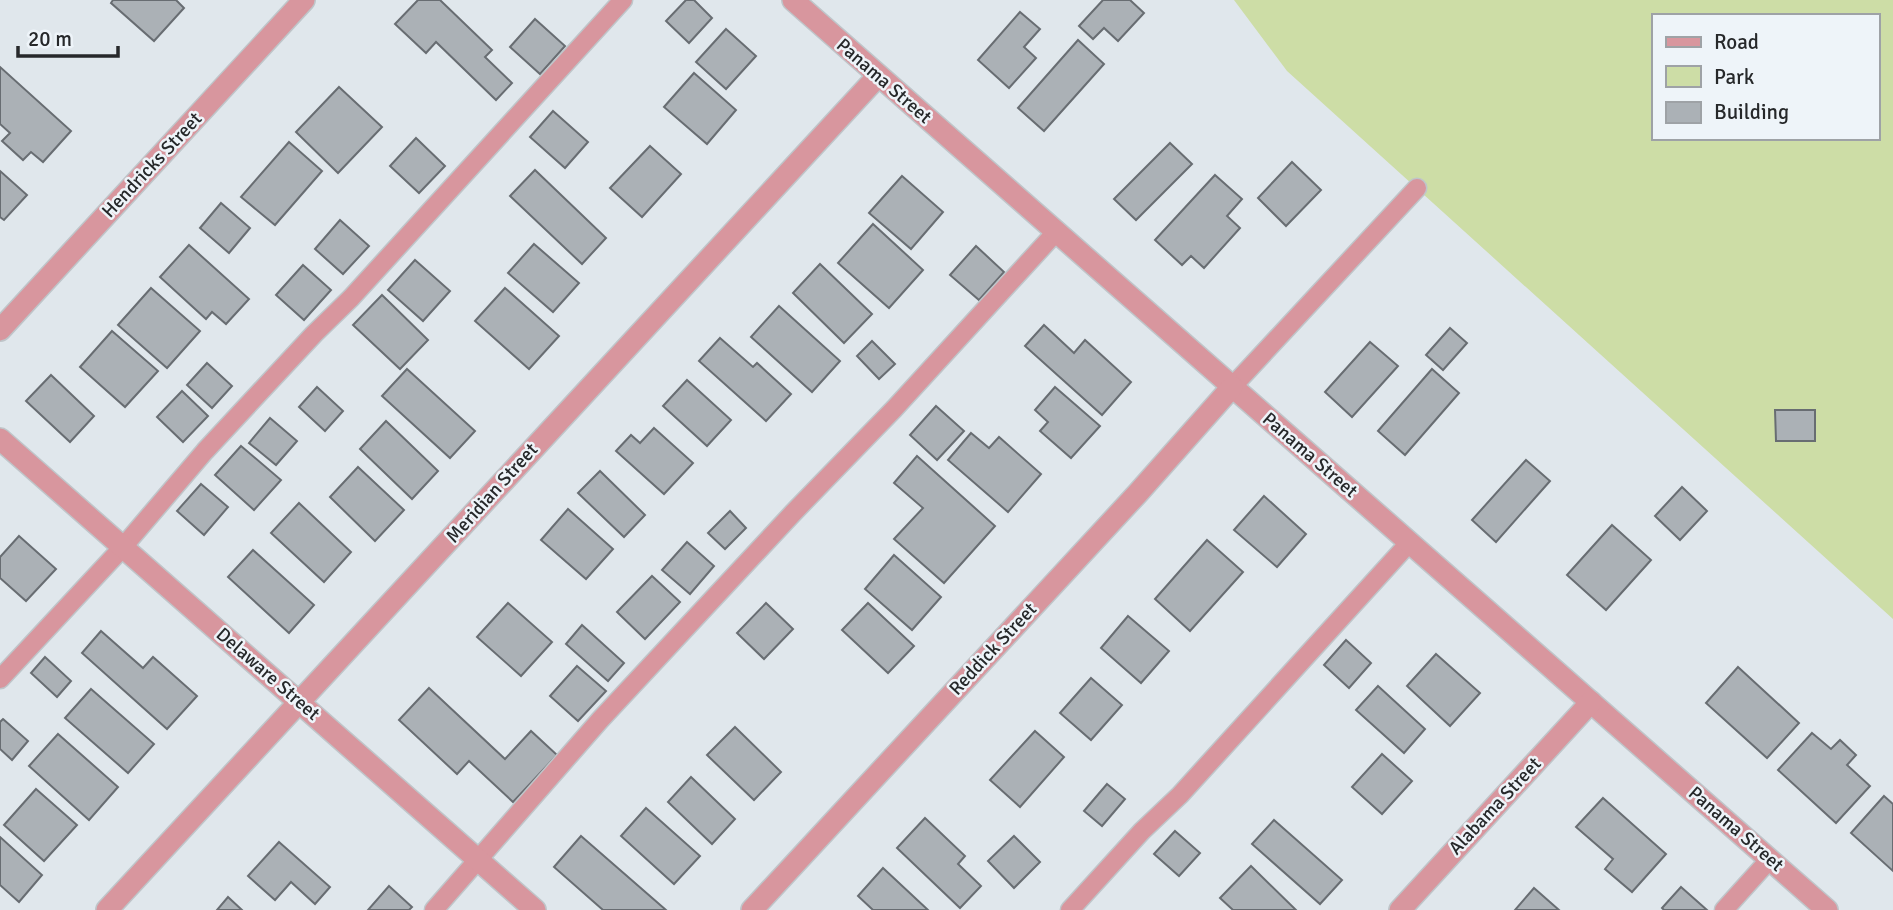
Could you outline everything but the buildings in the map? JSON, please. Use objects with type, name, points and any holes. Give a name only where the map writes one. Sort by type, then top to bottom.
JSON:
[{"type":"street","name":"Hendricks Street","points":[[0,330],[304,0]]},
{"type":"street","name":"Panama Street","points":[[793,0],[1827,910]]},
{"type":"street","name":"Meridian Street","points":[[107,910],[878,76]]},
{"type":"street","name":"Reddick Street","points":[[752,910],[1138,493],[1232,387]]},
{"type":"street","name":"Delaware Street","points":[[0,439],[535,910]]},
{"type":"street","name":"Alabama Street","points":[[1400,910],[1591,702]]},
{"type":"lane","points":[[0,678],[122,547],[205,451],[351,298],[623,0]]},
{"type":"lane","points":[[1232,387],[1417,188]]},
{"type":"lane","points":[[433,910],[600,720],[894,409],[1056,232]]},
{"type":"lane","points":[[1070,910],[1142,831],[1180,795],[1409,542]]},
{"type":"lane","points":[[1724,910],[1770,859]]},
{"type":"green space","points":[[1234,0],[1893,0],[1893,619],[1287,71]]}]
